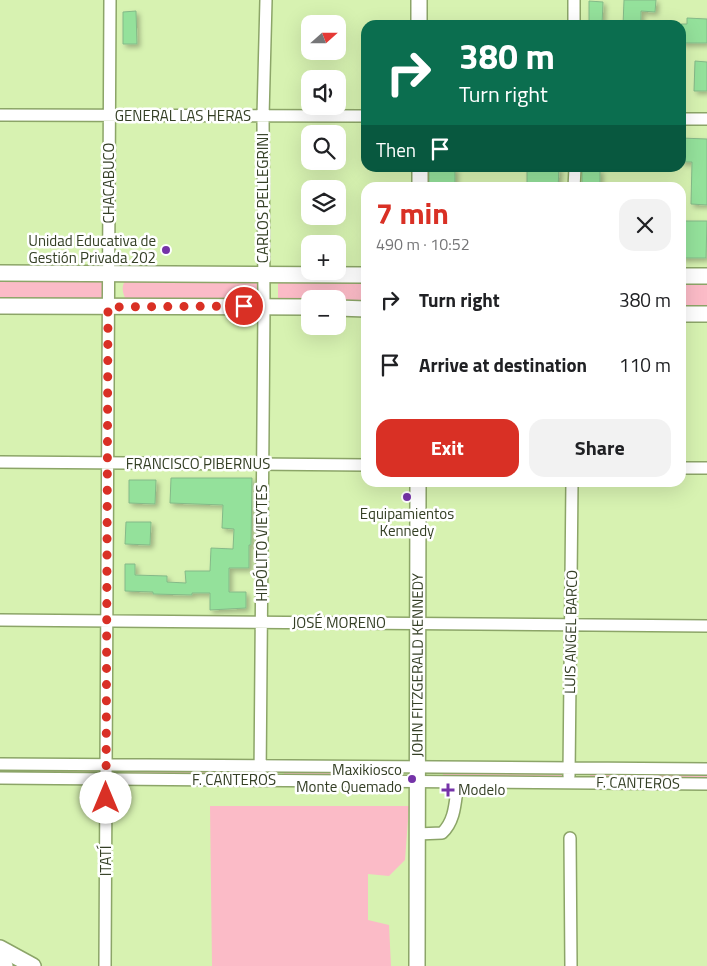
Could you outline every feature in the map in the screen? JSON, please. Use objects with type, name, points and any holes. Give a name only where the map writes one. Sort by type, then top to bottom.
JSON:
[{"type":"main road","points":[[419,0],[419,20]]},
{"type":"main road","points":[[0,273],[361,275]]},
{"type":"main road","points":[[686,276],[707,276]]},
{"type":"main road","points":[[0,306],[301,307]]},
{"type":"main road","points":[[346,308],[361,309]]},
{"type":"main road","points":[[686,314],[707,314]]},
{"type":"main road","name":"JOHN FITZGERALD KENNEDY","points":[[417,966],[418,487]]},
{"type":"main road","points":[[0,948],[33,966]]},
{"type":"main road","points":[[0,963],[5,966]]},
{"type":"street","name":"CHACABUCO","points":[[108,307],[110,0]]},
{"type":"street","name":"CARLOS PELLEGRINI","points":[[264,306],[263,116],[266,0]]},
{"type":"street","points":[[574,0],[574,20]]},
{"type":"street","name":"GENERAL LAS HERAS","points":[[0,115],[361,116]]},
{"type":"street","points":[[686,118],[707,119]]},
{"type":"street","name":"HIPÓLITO VIEYTES","points":[[260,780],[264,306]]},
{"type":"street","name":"ITATÍ","points":[[105,966],[108,307]]},
{"type":"street","name":"FRANCISCO PIBERNUS","points":[[0,462],[361,465]]},
{"type":"street","points":[[686,468],[707,468]]},
{"type":"street","name":"LUIS ANGEL BARCO","points":[[569,782],[572,487]]},
{"type":"street","name":"JOSÉ MORENO","points":[[0,620],[707,626]]},
{"type":"street","name":"F. CANTEROS","points":[[0,764],[260,766],[417,774],[458,782],[707,784]]},
{"type":"street","name":"F. CANTEROS","points":[[0,778],[260,780],[569,768],[707,769]]},
{"type":"street","points":[[417,834],[442,833],[447,829],[452,822],[458,782]]},
{"type":"street","points":[[570,838],[571,966]]},
{"type":"shaded area","points":[[0,277],[99,278],[104,282],[103,299],[0,302]]},
{"type":"shaded area","points":[[361,279],[361,303],[346,303],[346,290],[301,290],[301,303],[283,303],[278,299],[278,281]]},
{"type":"shaded area","points":[[126,280],[255,280],[258,285],[258,291],[255,302],[128,303],[123,291],[123,285]]},
{"type":"shaded area","points":[[707,280],[707,308],[686,307],[686,281]]},
{"type":"shaded area","points":[[0,769],[93,771],[93,775],[0,773]]},
{"type":"shaded area","points":[[125,770],[244,772],[244,775],[125,774]]},
{"type":"shaded area","points":[[284,771],[403,773],[403,777],[284,775]]},
{"type":"shaded area","points":[[443,773],[562,775],[562,779],[443,777]]},
{"type":"shaded area","points":[[590,774],[707,775],[707,779],[590,777]]},
{"type":"shaded area","points":[[210,806],[409,806],[405,860],[389,876],[368,874],[368,920],[389,925],[391,966],[212,966]]},
{"type":"building","points":[[624,0],[656,0],[655,12],[641,11],[641,20],[623,20]]},
{"type":"building","points":[[589,1],[603,2],[602,20],[589,20]]},
{"type":"building","points":[[136,11],[137,44],[123,44],[123,12]]},
{"type":"building","points":[[687,18],[707,19],[707,43],[686,43]]},
{"type":"building","points":[[695,61],[707,62],[707,91],[694,91]]},
{"type":"building","points":[[686,138],[707,139],[707,205],[691,204],[692,162],[686,162]]},
{"type":"building","points":[[429,172],[455,172],[455,182],[429,182]]},
{"type":"building","points":[[527,172],[559,172],[558,182],[527,182]]},
{"type":"building","points":[[582,172],[600,172],[600,182],[582,182]]},
{"type":"building","points":[[686,221],[707,221],[706,258],[686,258]]},
{"type":"building","points":[[171,478],[252,478],[249,568],[229,568],[229,592],[246,592],[246,608],[210,610],[210,593],[192,593],[192,595],[125,591],[125,564],[135,564],[135,575],[167,576],[167,582],[186,583],[185,571],[210,571],[211,548],[233,549],[234,529],[222,528],[223,505],[170,503]]},
{"type":"building","points":[[129,480],[156,480],[155,504],[129,503]]},
{"type":"building","points":[[126,522],[151,522],[150,545],[125,544]]},
{"type":"place","name":"Unidad Educativa de Gestión Privada 202","points":[[166,250]]},
{"type":"place","name":"Equipamientos Kennedy","points":[[407,497]]},
{"type":"place","name":"Maxikiosco Monte Quemado","points":[[412,779]]},
{"type":"place","name":"Modelo","points":[[448,790]]},
{"type":"route","points":[[106,798],[108,307],[244,306]]}]
